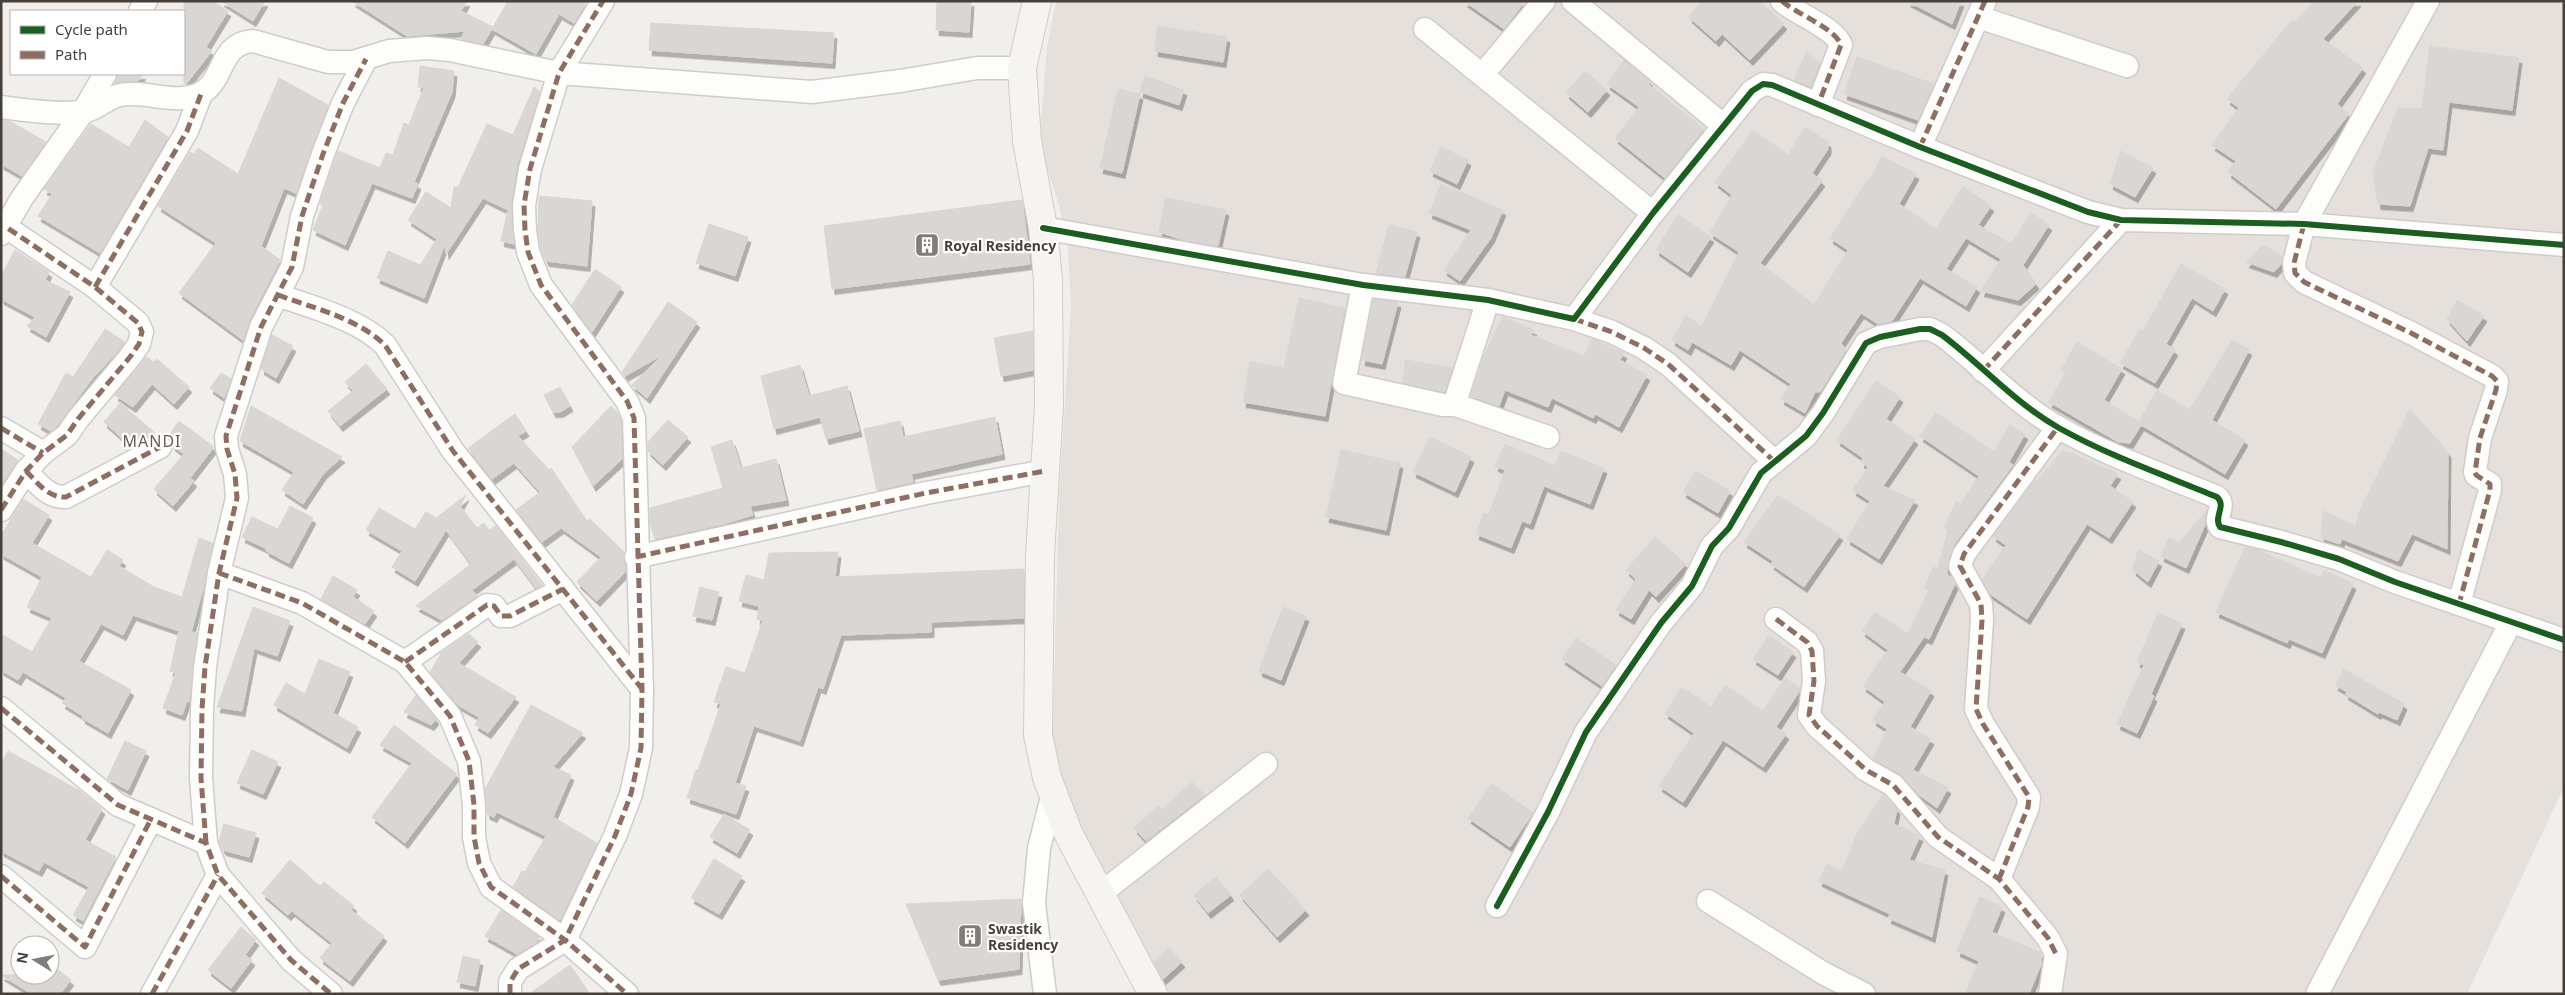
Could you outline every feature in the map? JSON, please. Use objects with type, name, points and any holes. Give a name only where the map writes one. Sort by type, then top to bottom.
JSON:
[{"type":"street","points":[[510,994],[510,982],[518,969],[566,940],[615,836],[631,794],[641,748],[642,689],[636,557],[634,418],[627,400],[542,285],[528,252],[524,205],[530,169],[560,73],[603,1]]},
{"type":"street","points":[[1037,1],[1022,68],[1027,141],[1043,228],[1048,280],[1050,355],[1040,555],[1038,725],[1047,778],[1069,834],[1153,994]]},
{"type":"street","points":[[1483,74],[1544,1]]},
{"type":"street","points":[[1573,1],[1724,126]]},
{"type":"street","points":[[1782,1],[1813,23],[1831,30],[1841,45],[1818,105]]},
{"type":"street","points":[[2428,1],[2304,224],[2294,263],[2295,273],[2304,282],[2411,333],[2492,376],[2497,381],[2496,390],[2480,438],[2476,472],[2476,475],[2490,484],[2490,490],[2459,604]]},
{"type":"street","points":[[1920,147],[1981,9],[2127,66]]},
{"type":"street","points":[[1425,29],[1653,213]]},
{"type":"street","points":[[95,287],[178,147],[201,94],[210,85],[231,50],[240,42],[253,41],[328,62],[353,62],[389,51],[427,48],[450,50],[560,73],[812,92],[900,81],[977,68],[1022,68]]},
{"type":"street","points":[[332,994],[291,960],[218,875],[206,844],[201,778],[202,709],[205,667],[219,573],[236,498],[235,474],[227,449],[226,436],[261,327],[292,267],[302,216],[322,154],[343,103],[366,59]]},
{"type":"street","points":[[1,510],[26,471],[43,453],[67,435],[139,344],[142,332],[138,323],[95,287],[4,230],[22,198],[83,112],[104,75]]},
{"type":"street","points":[[1574,319],[1653,213],[1752,91],[1763,84],[1772,85],[1920,147],[2088,212],[2121,220],[2304,224],[2564,245]]},
{"type":"street","points":[[1,107],[83,112],[119,95],[188,97],[201,94]]},
{"type":"street","points":[[1984,371],[2121,220]]},
{"type":"street","points":[[1043,228],[1362,285],[1488,300],[1574,319],[1612,332],[1644,348],[1668,364],[1774,461]]},
{"type":"street","points":[[1362,285],[1344,382],[1443,405],[1456,405],[1548,437]]},
{"type":"street","points":[[278,295],[355,325],[374,334],[385,345],[453,451],[642,689]]},
{"type":"street","points":[[1457,396],[1488,300]]},
{"type":"street","points":[[1497,906],[1548,812],[1574,754],[1602,707],[1661,624],[1692,586],[1712,546],[1729,528],[1761,472],[1806,436],[1823,413],[1860,350],[1866,343],[1872,340],[1930,329],[1954,344],[1984,371],[2058,427],[2109,453],[2217,497],[2220,500],[2221,506],[2218,520],[2220,527],[2339,559],[2396,582],[2564,640]]},
{"type":"street","points":[[1999,879],[2028,807],[2030,797],[1983,724],[1976,709],[1982,620],[1981,604],[1960,566],[1964,554],[2058,427]]},
{"type":"street","points":[[1,428],[43,453]]},
{"type":"street","points":[[26,471],[50,494],[56,497],[66,496],[160,447]]},
{"type":"street","points":[[636,557],[908,496],[1045,471]]},
{"type":"street","points":[[219,573],[302,603],[406,662],[450,716],[469,761],[474,805],[474,837],[479,863],[491,887],[566,940],[627,994]]},
{"type":"street","points":[[406,662],[487,604],[494,606],[501,616],[510,616],[563,589]]},
{"type":"street","points":[[1776,619],[1807,642],[1812,650],[1814,681],[1809,715],[1817,726],[1866,770],[1893,785],[1938,837],[1999,879],[2048,938],[2056,954],[2050,994]]},
{"type":"street","points":[[2317,994],[2511,622]]},
{"type":"street","points":[[1,708],[118,805],[206,844]]},
{"type":"street","points":[[1100,894],[1266,764]]},
{"type":"street","points":[[1045,994],[1034,903],[1040,848],[1053,793]]},
{"type":"street","points":[[1,876],[85,947],[151,819]]},
{"type":"street","points":[[152,994],[218,875]]},
{"type":"street","points":[[1708,900],[1823,973],[1864,994]]},
{"type":"shaded area","points":[[1056,1],[2564,1],[2564,787],[2467,994],[1160,994],[1099,872],[1052,764],[1059,498],[1071,306],[1068,249],[1059,205],[1039,144],[1047,47]]},
{"type":"building","points":[[184,1],[212,1],[228,11],[206,47],[212,51],[186,84],[184,84]]},
{"type":"building","points":[[221,1],[265,1],[253,21]]},
{"type":"building","points":[[352,1],[467,1],[461,11],[493,27],[483,44],[461,39],[465,31],[407,36]]},
{"type":"building","points":[[508,1],[587,1],[574,23],[559,14],[536,54],[492,29]]},
{"type":"building","points":[[937,1],[971,1],[969,32],[936,30]]},
{"type":"building","points":[[1464,1],[1525,1],[1504,29]]},
{"type":"building","points":[[1702,1],[1760,1],[1784,24],[1750,60],[1722,34],[1716,41],[1689,17]]},
{"type":"building","points":[[1907,1],[1961,1],[1952,24]]},
{"type":"building","points":[[2314,1],[2358,1],[2323,39],[2363,68],[2337,104],[2349,114],[2276,209],[2228,172],[2236,161],[2212,145],[2239,108],[2227,99],[2292,20],[2295,22]]},
{"type":"building","points":[[651,23],[834,33],[832,63],[649,50]]},
{"type":"building","points":[[1158,26],[1227,37],[1223,62],[1155,51]]},
{"type":"building","points":[[2430,46],[2519,58],[2512,110],[2449,102],[2443,150],[2428,148],[2410,206],[2378,204],[2373,173],[2398,108],[2422,109]]},
{"type":"building","points":[[1807,51],[1820,63],[1811,87],[1794,80]]},
{"type":"building","points":[[1857,57],[1934,84],[1918,120],[1844,94]]},
{"type":"building","points":[[1624,60],[1650,81],[1648,84],[1704,129],[1665,178],[1615,138],[1639,107],[1607,84]]},
{"type":"building","points":[[420,66],[454,71],[452,92],[414,182],[418,184],[412,198],[372,183],[345,245],[313,230],[323,205],[320,204],[338,151],[380,168],[386,153],[393,155],[404,123],[409,125],[424,87],[418,87]]},
{"type":"building","points":[[1585,71],[1607,90],[1588,112],[1566,93]]},
{"type":"building","points":[[118,75],[142,75],[138,81],[115,83]]},
{"type":"building","points":[[1145,76],[1184,90],[1179,105],[1140,92]]},
{"type":"building","points":[[279,78],[328,105],[296,193],[284,188],[261,246],[280,260],[249,321],[243,340],[179,293],[216,243],[158,206],[190,152],[194,154],[198,148],[238,174]]},
{"type":"building","points":[[534,87],[540,92],[517,165],[511,203],[514,244],[501,241],[508,210],[483,198],[446,254],[445,244],[424,298],[377,278],[388,251],[420,265],[437,239],[408,220],[426,192],[451,208],[454,187],[458,187],[487,124],[513,135]]},
{"type":"building","points":[[1118,89],[1140,94],[1122,173],[1100,168]]},
{"type":"building","points":[[1,120],[11,122],[46,142],[22,176],[1,164]]},
{"type":"building","points":[[145,120],[168,137],[100,253],[38,216],[52,194],[44,189],[91,124],[129,147]]},
{"type":"building","points":[[1805,127],[1828,142],[1828,149],[1812,173],[1822,181],[1760,263],[1814,305],[1848,250],[1830,238],[1868,179],[1870,180],[1882,156],[1916,174],[1899,204],[1936,229],[1963,187],[1991,206],[1978,225],[2011,244],[2031,213],[2049,225],[2023,265],[2036,284],[2018,300],[1981,291],[2001,259],[1966,238],[1946,269],[1977,287],[1966,306],[1920,278],[1892,321],[1878,324],[1861,313],[1841,343],[1846,350],[1820,392],[1815,392],[1805,413],[1781,399],[1791,384],[1740,350],[1731,365],[1692,342],[1688,350],[1672,340],[1686,316],[1702,326],[1739,252],[1710,233],[1732,195],[1715,182],[1753,130],[1788,155]]},
{"type":"building","points":[[1441,147],[1468,160],[1457,184],[1430,171]]},
{"type":"building","points":[[2121,151],[2153,168],[2135,197],[2110,184]]},
{"type":"building","points":[[1441,184],[1503,210],[1491,238],[1460,281],[1444,270],[1471,230],[1429,213]]},
{"type":"building","points":[[539,196],[592,201],[587,266],[546,261],[541,249],[538,229]]},
{"type":"building","points":[[1166,198],[1226,210],[1218,246],[1183,240],[1159,232]]},
{"type":"building","name":"Royal Residency","points":[[1022,200],[1030,264],[832,289],[824,226]]},
{"type":"building","points":[[1678,215],[1711,237],[1688,272],[1656,250]]},
{"type":"building","points":[[709,224],[748,237],[735,276],[696,263]]},
{"type":"building","points":[[1389,225],[1417,232],[1405,277],[1376,273]]},
{"type":"building","points":[[2263,245],[2282,256],[2281,264],[2274,272],[2246,262]]},
{"type":"building","points":[[15,250],[49,272],[45,280],[70,292],[46,337],[27,326],[35,317],[1,299],[1,276]]},
{"type":"building","points":[[2181,264],[2225,289],[2213,311],[2192,298],[2166,344],[2175,350],[2155,383],[2120,363],[2140,329],[2143,331]]},
{"type":"building","points":[[595,269],[621,287],[592,332],[572,305]]},
{"type":"building","points":[[1299,298],[1345,308],[1325,416],[1243,402],[1250,362],[1284,368]]},
{"type":"building","points":[[1374,299],[1398,302],[1382,364],[1362,360]]},
{"type":"building","points":[[2457,300],[2484,316],[2467,341],[2447,319]]},
{"type":"building","points":[[668,302],[697,322],[647,398],[632,385],[662,355],[625,376],[622,372]]},
{"type":"building","points":[[1503,317],[1534,330],[1531,335],[1584,356],[1592,339],[1624,353],[1620,360],[1647,375],[1619,427],[1595,414],[1593,418],[1552,398],[1548,407],[1505,390],[1499,406],[1471,396],[1484,356]]},
{"type":"building","points":[[105,329],[125,342],[92,379],[57,426],[51,431],[38,424],[66,373],[73,377]]},
{"type":"building","points":[[1033,331],[1033,370],[1001,376],[994,338]]},
{"type":"building","points":[[272,335],[293,346],[276,378],[261,369]]},
{"type":"building","points":[[2232,340],[2249,350],[2212,420],[2245,440],[2225,474],[2141,425],[2130,443],[2118,442],[2049,402],[2066,372],[2062,369],[2077,342],[2122,369],[2104,400],[2139,422],[2157,390],[2190,410]]},
{"type":"building","points":[[146,357],[154,362],[157,359],[189,387],[174,404],[152,384],[133,407],[115,395]]},
{"type":"building","points":[[1406,360],[1452,368],[1445,392],[1402,383]]},
{"type":"building","points":[[366,364],[387,389],[340,426],[328,411],[353,391],[345,382]]},
{"type":"building","points":[[800,365],[809,396],[847,386],[859,431],[826,439],[820,417],[774,429],[761,376]]},
{"type":"building","points":[[221,373],[231,379],[224,398],[210,388]]},
{"type":"building","points":[[1876,381],[1900,397],[1886,419],[1915,439],[1883,486],[1915,500],[1879,559],[1847,539],[1870,501],[1853,490],[1868,467],[1861,462],[1863,458],[1837,440]]},
{"type":"building","points":[[560,387],[570,406],[560,412],[553,412],[544,395]]},
{"type":"building","points":[[120,403],[155,433],[132,447],[104,422]]},
{"type":"building","points":[[251,406],[342,457],[323,474],[303,504],[282,490],[294,472],[240,441]]},
{"type":"building","points":[[611,406],[617,412],[621,421],[622,459],[593,486],[572,447]]},
{"type":"building","points":[[2410,409],[2448,452],[2447,549],[2412,534],[2398,561],[2342,539],[2340,544],[2321,538],[2323,511],[2356,526],[2359,512]]},
{"type":"building","points":[[1936,413],[1994,452],[2010,425],[2025,434],[2009,462],[2013,465],[1953,546],[1947,573],[1955,584],[1929,639],[1924,637],[1900,672],[1931,691],[1910,727],[1931,739],[1913,770],[1948,788],[1937,808],[1918,794],[1900,774],[1873,759],[1887,729],[1873,720],[1885,702],[1863,686],[1888,650],[1862,631],[1875,612],[1908,634],[1929,590],[1925,588],[1933,567],[1938,569],[1948,530],[1944,528],[1956,502],[1961,504],[1979,476],[1920,436]]},
{"type":"building","points":[[515,414],[526,431],[518,436],[549,470],[551,468],[587,521],[590,519],[624,552],[625,572],[597,601],[577,582],[601,557],[561,528],[542,542],[516,510],[540,492],[514,463],[492,479],[468,448]]},
{"type":"building","points":[[995,417],[1002,454],[911,474],[913,482],[877,490],[864,429],[900,421],[903,437]]},
{"type":"building","points":[[668,420],[688,437],[663,465],[648,451],[648,442]]},
{"type":"building","points":[[179,421],[214,447],[190,478],[194,481],[173,506],[154,489],[184,454],[173,446],[168,437]]},
{"type":"building","points":[[1430,437],[1471,457],[1455,492],[1413,472]]},
{"type":"building","points":[[732,440],[741,468],[776,459],[786,500],[750,506],[753,515],[723,524],[655,539],[650,524],[650,508],[723,488],[711,447]]},
{"type":"building","points":[[1505,444],[1555,466],[1561,451],[1604,468],[1590,504],[1544,486],[1530,524],[1522,521],[1511,548],[1476,534],[1484,513],[1489,515],[1505,470],[1495,466]]},
{"type":"building","points":[[1,449],[18,460],[1,485]]},
{"type":"building","points":[[1341,450],[1400,463],[1386,530],[1326,517]]},
{"type":"building","points":[[2063,450],[2118,474],[2110,486],[2133,502],[2109,538],[2087,524],[2027,619],[1990,594],[1982,580],[2006,545],[1993,536],[2035,480],[2037,481]]},
{"type":"building","points":[[1696,471],[1730,491],[1718,513],[1683,492]]},
{"type":"building","points":[[466,495],[460,506],[477,528],[484,523],[489,530],[496,526],[542,585],[536,588],[514,559],[472,590],[477,596],[442,620],[416,606],[471,564],[446,530],[415,581],[392,567],[402,551],[366,530],[379,508],[415,529],[426,512],[436,518]]},
{"type":"building","points":[[1778,495],[1840,535],[1804,587],[1771,564],[1773,561],[1744,542]]},
{"type":"building","points":[[23,499],[49,515],[32,543],[91,577],[107,550],[123,560],[119,566],[154,587],[182,597],[199,538],[213,543],[191,632],[197,633],[189,702],[187,701],[182,715],[163,708],[176,672],[170,671],[179,631],[133,615],[123,635],[101,624],[79,661],[131,690],[108,733],[82,718],[83,716],[62,703],[66,698],[23,672],[18,680],[1,670],[1,634],[32,652],[52,618],[27,607],[42,577],[1,554],[1,536]]},
{"type":"building","points":[[290,506],[313,518],[289,563],[266,551],[267,549],[242,537],[252,517],[278,529]]},
{"type":"building","points":[[2207,510],[2205,525],[2186,568],[2161,556],[2169,538],[2179,543]]},
{"type":"building","points":[[1655,537],[1686,564],[1656,597],[1649,590],[1631,619],[1616,610],[1636,579],[1626,570]]},
{"type":"building","points":[[2245,547],[2258,550],[2321,578],[2324,570],[2353,584],[2322,653],[2289,639],[2287,643],[2216,612]]},
{"type":"building","points":[[2138,550],[2159,561],[2148,582],[2133,570]]},
{"type":"building","points":[[838,552],[835,577],[1024,569],[1024,618],[931,622],[931,632],[841,635],[823,689],[818,687],[800,741],[754,726],[735,783],[746,786],[736,814],[687,798],[721,704],[714,702],[726,667],[745,673],[763,620],[757,620],[759,606],[739,601],[746,575],[764,580],[769,553]]},
{"type":"building","points":[[333,576],[357,590],[353,597],[374,611],[365,624],[321,599]]},
{"type":"building","points":[[700,587],[719,592],[712,620],[693,616]]},
{"type":"building","points":[[253,607],[290,621],[277,656],[254,648],[242,711],[217,707]]},
{"type":"building","points":[[1283,607],[1306,616],[1281,680],[1259,671]]},
{"type":"building","points":[[2158,613],[2182,624],[2151,694],[2154,696],[2137,733],[2117,724],[2144,665],[2137,662]]},
{"type":"building","points":[[469,634],[478,642],[459,663],[516,697],[488,733],[475,725],[479,717],[458,705],[430,672],[442,652]]},
{"type":"building","points":[[1769,636],[1793,652],[1778,675],[1753,659]]},
{"type":"building","points":[[1576,638],[1616,665],[1602,686],[1562,659]]},
{"type":"building","points":[[319,659],[350,672],[333,713],[358,727],[347,748],[274,705],[286,683],[305,694]]},
{"type":"building","points":[[2344,669],[2404,704],[2397,720],[2379,712],[2378,714],[2345,694],[2347,692],[2335,685]]},
{"type":"building","points":[[1785,678],[1800,688],[1776,727],[1786,734],[1763,767],[1723,740],[1683,802],[1659,786],[1694,733],[1665,713],[1682,687],[1711,707],[1725,685],[1763,711]]},
{"type":"building","points":[[416,695],[436,719],[431,725],[404,712]]},
{"type":"building","points":[[531,705],[583,733],[553,767],[571,775],[553,817],[597,843],[560,920],[513,887],[522,871],[525,872],[546,836],[497,812],[494,817],[487,814],[485,789]]},
{"type":"building","points":[[394,725],[457,774],[405,843],[372,817],[412,763],[380,745]]},
{"type":"building","points":[[125,741],[146,751],[128,790],[107,779]]},
{"type":"building","points":[[252,750],[278,762],[263,794],[237,783]]},
{"type":"building","points":[[8,751],[80,791],[102,809],[85,840],[116,857],[83,921],[73,915],[89,887],[44,862],[39,871],[1,851],[1,764]]},
{"type":"building","points":[[1192,782],[1205,795],[1146,841],[1134,828],[1158,806],[1162,810]]},
{"type":"building","points":[[1492,784],[1533,813],[1510,847],[1468,818]]},
{"type":"building","points":[[1883,795],[1897,809],[1894,824],[1920,836],[1909,860],[1945,870],[1932,937],[1888,918],[1890,914],[1819,881],[1827,864],[1842,871],[1858,832]]},
{"type":"building","points":[[724,814],[750,830],[737,853],[710,837]]},
{"type":"building","points":[[224,824],[256,833],[249,857],[223,850],[219,841]]},
{"type":"building","points":[[714,859],[742,876],[719,914],[691,898]]},
{"type":"building","points":[[290,860],[320,886],[324,882],[354,906],[351,910],[384,936],[350,981],[320,958],[332,943],[292,911],[288,915],[262,893]]},
{"type":"building","points":[[1268,869],[1306,910],[1277,937],[1240,895]]},
{"type":"building","points":[[1216,877],[1231,895],[1208,913],[1194,895]]},
{"type":"building","points":[[1980,897],[2002,907],[1992,932],[2041,953],[2041,965],[2029,994],[1965,994],[1979,961],[1957,951]]},
{"type":"building","name":"Swastik Residency","points":[[1021,899],[1019,969],[938,980],[906,904]]},
{"type":"building","points":[[501,910],[539,937],[536,943],[517,954],[485,936]]},
{"type":"building","points":[[241,927],[256,940],[245,955],[252,960],[231,988],[208,970]]},
{"type":"building","points":[[1169,948],[1182,962],[1163,979],[1154,962]]},
{"type":"building","points":[[463,956],[480,960],[475,986],[457,982]]},
{"type":"building","points":[[570,965],[590,994],[529,994]]},
{"type":"building","points":[[60,971],[71,980],[60,994],[32,994],[17,985],[60,985]]},
{"type":"building","points":[[1,975],[10,975],[10,981]]},
{"type":"marked path","points":[[510,994],[510,982],[518,969],[565,940],[615,836],[631,794],[641,748],[642,689],[634,418],[627,401],[541,285],[528,252],[525,230],[524,205],[530,169],[559,73],[603,1]]},
{"type":"marked path","points":[[1782,1],[1824,27],[1841,45],[1818,105]]},
{"type":"marked path","points":[[1920,147],[1985,1]]},
{"type":"marked path","points":[[206,843],[201,778],[205,667],[219,573],[237,498],[235,474],[227,449],[226,436],[261,327],[292,267],[302,216],[323,154],[343,103],[366,59]]},
{"type":"marked path","points":[[95,287],[187,131],[201,94]]},
{"type":"marked path","points":[[1983,371],[2121,220]]},
{"type":"marked path","points":[[2304,224],[2294,263],[2295,273],[2304,282],[2411,333],[2492,376],[2497,381],[2496,390],[2480,438],[2475,472],[2476,475],[2490,484],[2490,490],[2459,604]]},
{"type":"marked path","points":[[1,510],[26,471],[43,453],[67,435],[130,357],[139,344],[142,332],[138,323],[95,287],[6,227]]},
{"type":"marked path","points":[[278,295],[348,321],[374,336],[385,345],[453,451],[642,689]]},
{"type":"marked path","points":[[1574,319],[1612,332],[1644,348],[1668,364],[1774,461]]},
{"type":"marked path","points":[[1999,879],[2028,807],[2029,797],[1983,724],[1976,709],[1982,620],[1981,604],[1960,566],[1964,554],[2058,427]]},
{"type":"marked path","points":[[1,428],[43,453]]},
{"type":"marked path","points":[[26,471],[39,485],[49,492],[60,497],[66,497],[160,447]]},
{"type":"marked path","points":[[636,557],[926,493],[1045,471]]},
{"type":"marked path","points":[[219,573],[302,603],[405,662],[450,716],[469,761],[474,805],[474,837],[479,863],[491,887],[565,940],[627,994]]},
{"type":"marked path","points":[[405,662],[487,605],[494,606],[501,616],[510,616],[563,589]]},
{"type":"marked path","points":[[1776,619],[1807,642],[1812,651],[1814,681],[1809,715],[1817,726],[1866,770],[1893,785],[1938,837],[1999,879],[2048,938],[2056,954]]},
{"type":"marked path","points":[[1,708],[118,805],[206,843],[218,875],[291,960],[331,994]]},
{"type":"marked path","points":[[1,876],[85,947],[151,819]]},
{"type":"marked path","points":[[152,994],[218,875]]},
{"type":"cycle path","points":[[1043,228],[1363,285],[1488,300],[1574,319],[1653,213],[1752,91],[1763,84],[1772,85],[1920,147],[2088,212],[2121,220],[2304,224],[2564,245]]},
{"type":"cycle path","points":[[1497,906],[1548,812],[1586,732],[1661,623],[1692,586],[1712,546],[1729,528],[1761,473],[1806,436],[1823,413],[1866,343],[1880,337],[1920,329],[1930,329],[1942,335],[2028,407],[2059,428],[2117,456],[2217,497],[2221,504],[2218,519],[2220,527],[2339,559],[2395,582],[2564,640]]},
{"type":"place","name":"Royal Residency","points":[[927,245]]},
{"type":"place","name":"Swastik Residency","points":[[970,936]]},
{"type":"district","name":"MANDI","points":[[152,441]]}]
